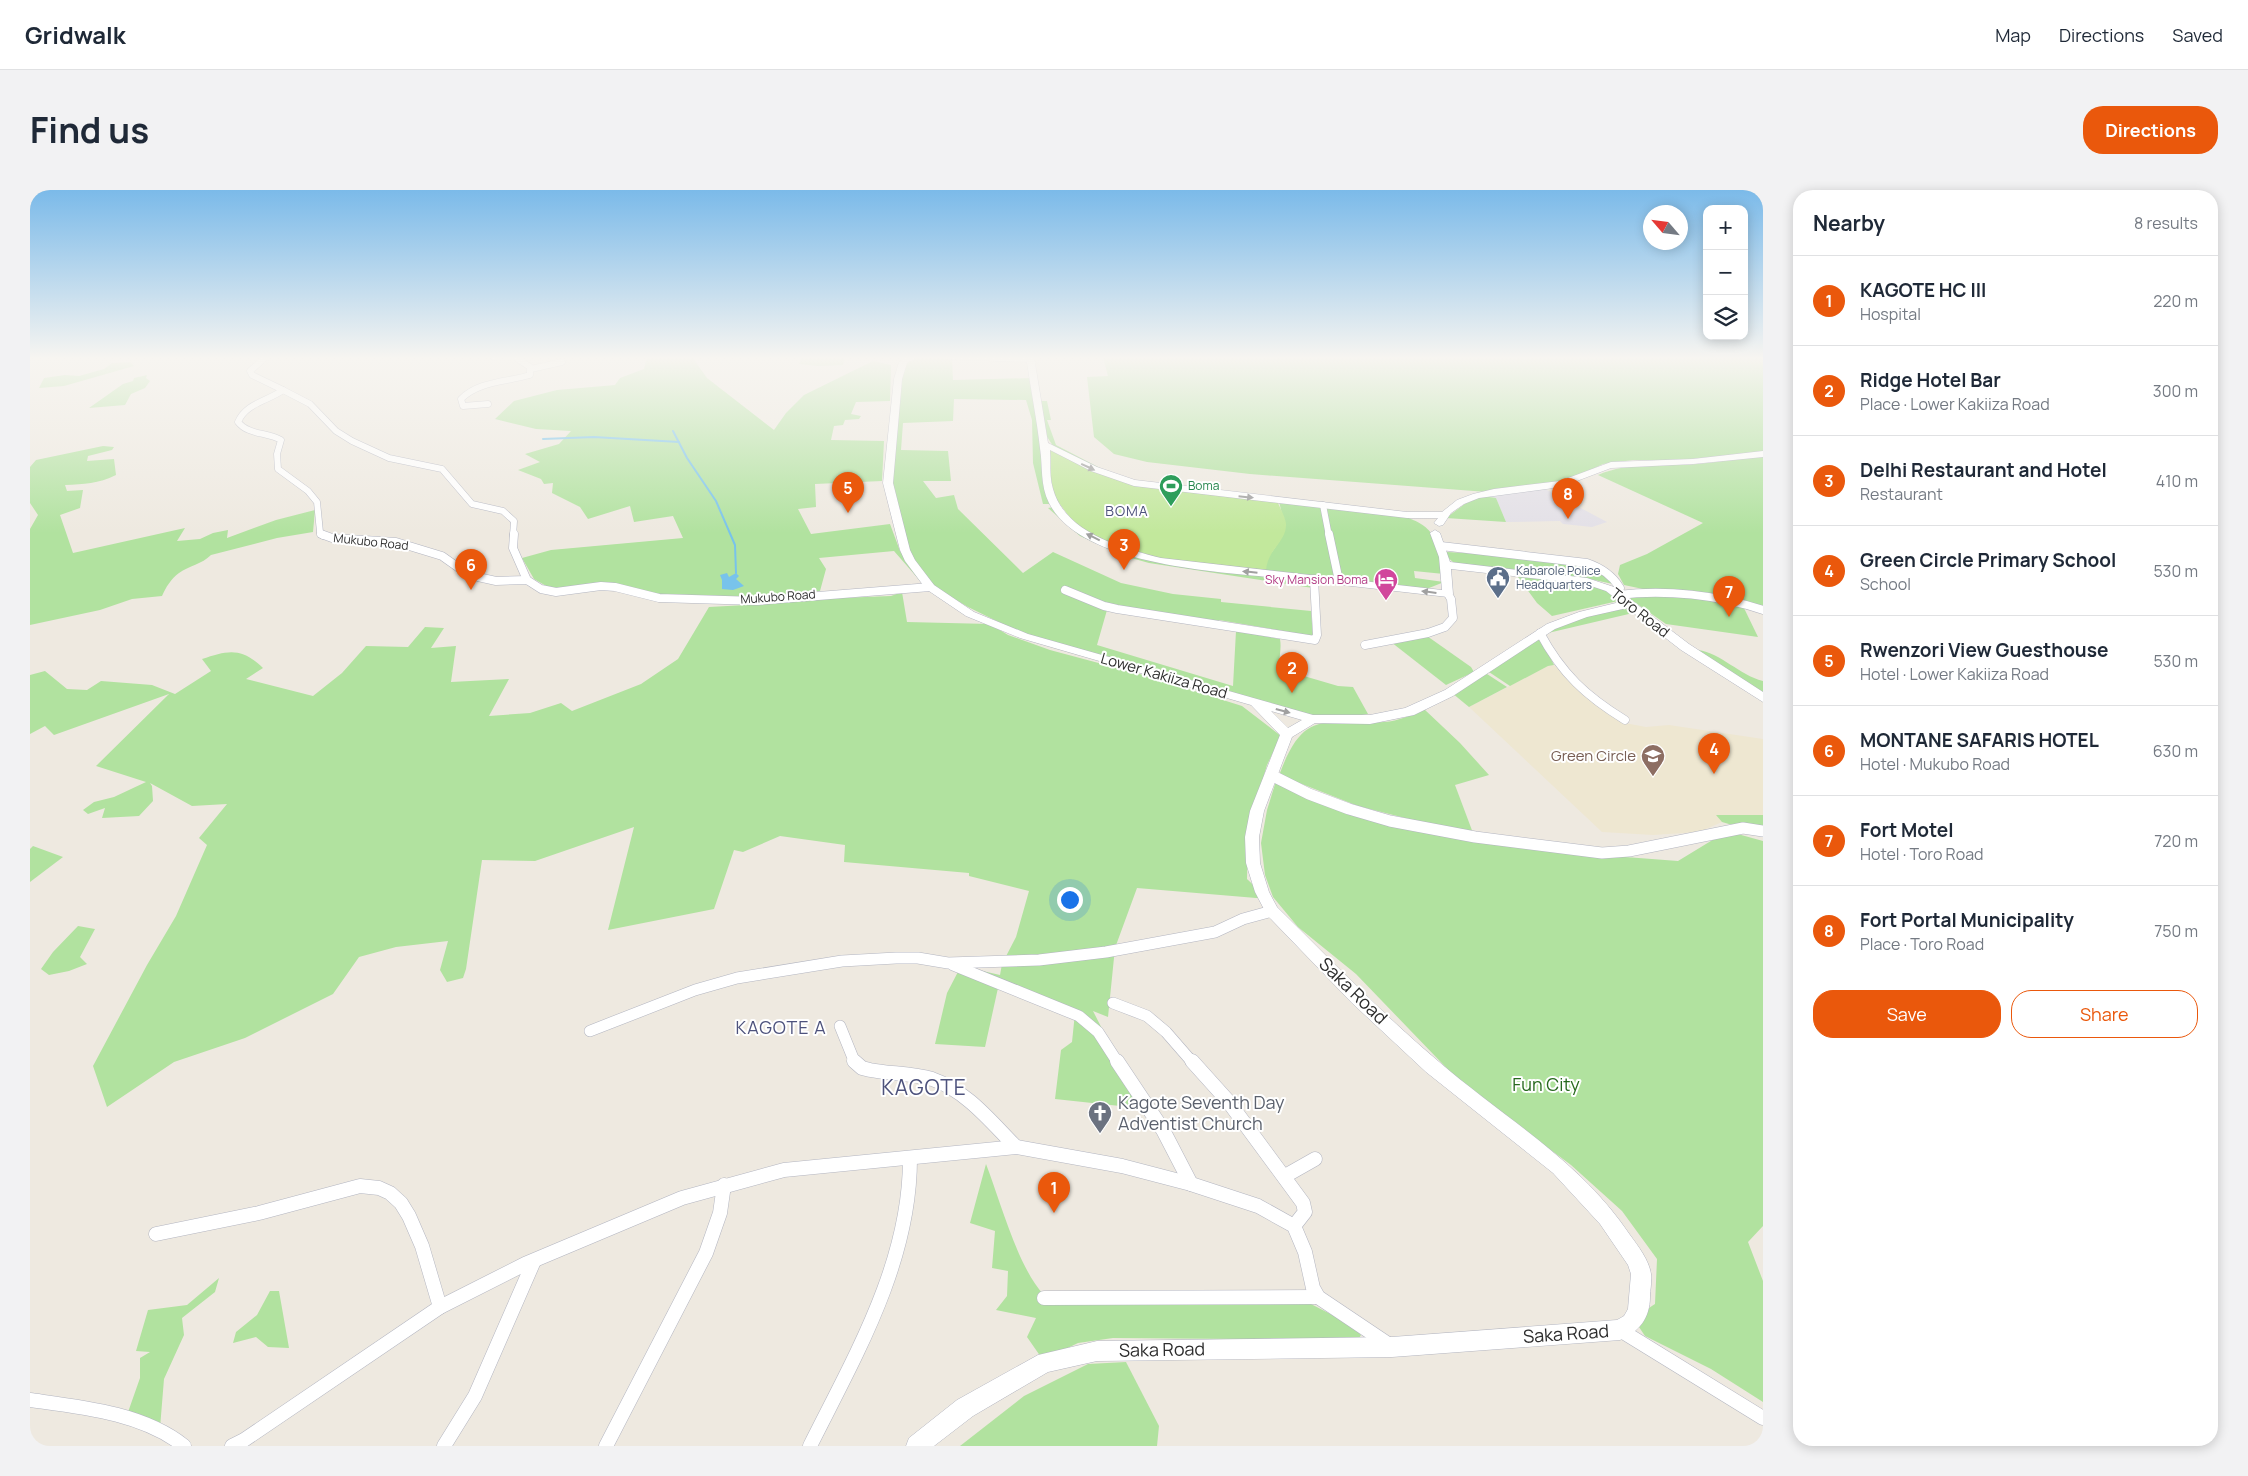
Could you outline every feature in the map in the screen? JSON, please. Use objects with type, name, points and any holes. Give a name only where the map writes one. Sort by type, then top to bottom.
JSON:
[{"type":"main road","name":"Lower Kakiiza Road","points":[[894,416],[888,483],[905,550],[910,561],[930,588],[970,614],[1024,636],[1313,720],[1373,719],[1405,712],[1435,700],[1486,671],[1540,633],[1573,617],[1628,604]]},
{"type":"main road","points":[[1037,416],[1044,444],[1048,489],[1054,505],[1084,534],[1135,555],[1161,561],[1448,594],[1445,565],[1441,546],[1435,532],[1407,515]]},
{"type":"main road","points":[[1044,444],[1094,470],[1134,483],[1407,515],[1442,516]]},
{"type":"main road","points":[[1435,532],[1442,516],[1466,500],[1485,492],[1563,483],[1608,465],[1636,462],[1691,462],[1763,454]]},
{"type":"main road","name":"Toro Road","points":[[1445,565],[1587,581],[1610,588],[1685,647],[1763,698]]},
{"type":"main road","points":[[1254,703],[1287,734],[1313,720]]},
{"type":"main road","name":"Saka Road","points":[[917,1446],[965,1408],[1044,1362],[1097,1351],[1392,1347],[1620,1330],[1631,1323],[1636,1314],[1640,1303],[1641,1274],[1635,1259],[1607,1217],[1559,1167],[1432,1067],[1358,998],[1272,911],[1262,892],[1253,864],[1252,836],[1257,811],[1287,734]]},
{"type":"street","name":"Mukubo Road","points":[[241,416],[238,422],[240,427],[248,431],[275,435],[281,440],[277,454],[278,469],[293,482],[312,493],[318,505],[318,528],[321,535],[332,538],[396,542],[430,551],[442,556],[466,573],[478,578],[496,581],[527,580],[541,589],[556,592],[601,586],[614,587],[659,598],[696,600],[762,600],[930,588]]},
{"type":"street","points":[[320,416],[340,434],[387,457],[418,466],[442,469],[464,497],[472,504],[503,511],[514,521],[513,548],[527,580]]},
{"type":"street","points":[[1323,505],[1339,581]]},
{"type":"street","points":[[1441,546],[1586,563],[1611,574],[1620,588],[1618,595],[1632,592],[1709,597],[1763,610]]},
{"type":"street","points":[[1065,590],[1104,606],[1117,609],[1315,640],[1317,635],[1314,579]]},
{"type":"street","points":[[1364,645],[1428,633],[1445,627],[1453,618],[1451,599],[1448,594]]},
{"type":"street","points":[[1540,633],[1556,662],[1569,676],[1610,711],[1625,720]]},
{"type":"street","points":[[1271,775],[1315,796],[1376,816],[1429,828],[1602,853],[1629,851],[1743,828],[1763,831]]},
{"type":"street","points":[[590,1031],[694,990],[736,978],[842,961],[918,958],[948,963],[1039,960],[1106,952],[1215,932],[1243,919],[1272,911]]},
{"type":"street","points":[[948,963],[1078,1016],[1098,1032],[1163,1130],[1191,1184]]},
{"type":"street","points":[[1114,1003],[1147,1016],[1166,1032],[1228,1101],[1303,1203],[1305,1212],[1294,1226]]},
{"type":"street","points":[[840,1026],[856,1064],[862,1068],[874,1071],[929,1078],[948,1086],[989,1118],[1016,1148]]},
{"type":"street","points":[[232,1446],[244,1440],[440,1307],[534,1261],[682,1198],[784,1170],[1016,1148],[1122,1166],[1191,1184],[1258,1206],[1294,1226],[1305,1252],[1313,1288],[1318,1297],[1392,1347]]},
{"type":"street","points":[[810,1446],[876,1312],[904,1225],[910,1186],[910,1158]]},
{"type":"street","points":[[1285,1176],[1315,1159]]},
{"type":"street","points":[[606,1446],[702,1262],[721,1215],[724,1185]]},
{"type":"street","points":[[156,1234],[198,1228],[249,1216],[360,1186],[377,1187],[389,1192],[402,1205],[415,1224],[431,1285],[440,1307]]},
{"type":"street","points":[[444,1446],[474,1396],[534,1261]]},
{"type":"street","points":[[1044,1298],[1318,1297]]},
{"type":"street","points":[[1620,1330],[1648,1349],[1763,1418]]},
{"type":"street","points":[[30,1400],[88,1408],[146,1426],[178,1439],[184,1446]]},
{"type":"shaded area","points":[[1545,489],[1607,522],[1592,527],[1563,524],[1560,521],[1506,522],[1496,498],[1483,496]]},
{"type":"shaded area","name":"Green Circle","points":[[1554,665],[1585,695],[1625,723],[1646,727],[1669,725],[1763,739],[1763,815],[1717,815],[1722,822],[1699,832],[1653,835],[1602,832],[1469,707],[1548,666]]},
{"type":"green space","points":[[499,416],[755,416],[774,430],[784,416],[861,416],[859,419],[845,420],[843,425],[834,426],[831,440],[884,441],[882,481],[815,484],[816,507],[798,509],[811,534],[890,524],[900,551],[921,582],[894,551],[819,558],[826,569],[820,591],[773,595],[762,599],[669,597],[623,586],[559,590],[548,587],[534,579],[522,558],[551,550],[683,538],[673,516],[634,522],[630,506],[588,519],[580,507],[552,493],[553,483],[544,484],[541,479],[518,470],[540,462],[525,454],[559,444],[571,431],[536,429],[495,419]]},
{"type":"green space","points":[[895,416],[953,416],[953,421],[903,423],[901,450],[948,451],[951,481],[923,481],[936,498],[954,495],[958,509],[1023,573],[1053,552],[1121,583],[1173,594],[1221,599],[1221,602],[1311,611],[1313,636],[1219,620],[1218,622],[1107,610],[1097,645],[1233,686],[1236,631],[1280,639],[1280,669],[1338,686],[1353,687],[1368,714],[1349,717],[1309,715],[1019,632],[968,607],[934,587],[912,559],[891,480]]},
{"type":"green space","points":[[1031,416],[1038,416],[1053,504],[1043,504],[1033,463]]},
{"type":"green space","points":[[1043,416],[1050,416],[1051,420],[1047,420],[1056,445],[1121,479],[1053,446],[1046,435]]},
{"type":"green space","points":[[1092,416],[1763,416],[1763,452],[1680,460],[1633,460],[1603,464],[1564,483],[1487,492],[1250,474],[1147,462],[1114,454],[1094,437]]},
{"type":"green space","points":[[103,446],[114,447],[112,450],[88,456],[87,461],[114,459],[116,475],[97,482],[65,485],[67,491],[83,490],[80,508],[60,515],[73,553],[185,528],[177,541],[200,539],[213,533],[228,530],[227,538],[276,520],[315,510],[313,532],[277,538],[211,555],[204,561],[176,575],[162,596],[132,599],[100,610],[30,625],[30,529],[38,515],[30,503],[30,467],[36,460]]},
{"type":"green space","name":"Boma","points":[[1049,447],[1120,480],[1277,500],[1285,520],[1285,532],[1269,558],[1266,571],[1162,560],[1134,554],[1087,533],[1074,523],[1050,491],[1047,463],[1050,454]]},
{"type":"green space","points":[[1763,456],[1763,606],[1719,596],[1643,589],[1624,585],[1618,574],[1620,565],[1647,554],[1703,523],[1598,475],[1634,466],[1697,464]]},
{"type":"green space","points":[[1483,496],[1496,498],[1506,522],[1446,518],[1470,500]]},
{"type":"green space","points":[[1279,501],[1397,514],[1410,519],[1427,529],[1432,535],[1436,542],[1444,574],[1414,571],[1415,578],[1444,582],[1429,588],[1397,587],[1266,571],[1232,541],[1272,552],[1282,537],[1285,528]]},
{"type":"green space","points":[[1054,507],[1083,533],[1313,581],[1313,588],[1149,563],[1124,556],[1080,536],[1048,508]]},
{"type":"green space","points":[[1447,552],[1499,555],[1583,565],[1599,569],[1613,584],[1580,577],[1465,566],[1453,562],[1446,556]]},
{"type":"green space","points":[[1518,577],[1557,579],[1587,584],[1611,593],[1618,601],[1552,616],[1537,603]]},
{"type":"green space","points":[[902,592],[907,622],[990,624],[1008,635],[1050,650],[1147,676],[1242,706],[1281,736],[1267,765],[1248,830],[1247,879],[1268,899],[1137,888],[1115,948],[1108,1017],[1093,1011],[1141,1105],[1120,1106],[1055,1099],[1061,1050],[1072,1042],[1075,1013],[998,988],[985,1047],[935,1044],[947,993],[961,966],[1000,975],[1002,964],[1016,937],[1029,891],[969,876],[969,873],[844,862],[845,845],[780,836],[743,852],[734,850],[714,909],[608,930],[634,827],[535,861],[482,860],[466,969],[463,978],[447,982],[440,970],[448,941],[396,947],[359,957],[333,994],[245,1038],[174,1062],[107,1107],[93,1066],[147,965],[176,916],[207,845],[199,838],[227,804],[192,806],[150,783],[153,801],[139,816],[102,818],[105,808],[88,814],[83,810],[94,802],[114,797],[146,782],[96,766],[169,694],[54,735],[45,726],[30,734],[30,675],[45,671],[67,689],[87,690],[101,681],[152,685],[175,694],[211,671],[202,659],[234,652],[248,656],[263,668],[246,679],[313,696],[342,673],[366,646],[408,647],[425,627],[444,628],[431,648],[456,646],[451,682],[509,679],[489,716],[530,713],[561,703],[572,711],[641,684],[678,659],[709,607],[766,604],[788,600],[891,596]]},
{"type":"green space","points":[[1633,594],[1720,600],[1743,606],[1758,637],[1666,624],[1630,599]]},
{"type":"green space","points":[[1627,608],[1633,613],[1548,633],[1549,630],[1573,620]]},
{"type":"green space","points":[[1427,636],[1471,667],[1474,672],[1446,685],[1391,642]]},
{"type":"green space","points":[[1540,637],[1554,665],[1548,666],[1510,686],[1489,672]]},
{"type":"green space","points":[[1698,650],[1714,655],[1746,674],[1763,681],[1763,695]]},
{"type":"green space","points":[[1487,674],[1507,687],[1469,707],[1452,693]]},
{"type":"green space","points":[[1424,709],[1460,743],[1489,775],[1455,785],[1473,833],[1456,831],[1358,806],[1284,777],[1280,773],[1289,752],[1299,737],[1309,728],[1333,722],[1364,723],[1389,721]]},
{"type":"green space","name":"Fun City","points":[[1276,781],[1350,812],[1469,841],[1586,854],[1678,861],[1724,833],[1734,833],[1763,841],[1763,1226],[1748,1242],[1763,1281],[1763,1402],[1711,1369],[1645,1336],[1639,1327],[1644,1314],[1655,1304],[1657,1259],[1622,1211],[1571,1165],[1461,1083],[1356,974],[1298,927],[1273,897],[1265,875],[1261,843],[1267,810]]},
{"type":"green space","points":[[1716,815],[1763,815],[1763,834],[1722,822]]},
{"type":"green space","points":[[33,846],[63,857],[30,882],[30,849]]},
{"type":"green space","points":[[78,926],[95,929],[80,957],[87,964],[69,971],[49,975],[41,969],[53,952]]},
{"type":"green space","points":[[986,1164],[1010,1233],[1026,1268],[1044,1295],[1309,1303],[1348,1323],[1361,1335],[1358,1340],[1113,1338],[1078,1343],[1043,1360],[1027,1337],[1036,1318],[996,1310],[1007,1296],[1008,1271],[992,1268],[995,1231],[970,1223]]},
{"type":"green space","points":[[219,1278],[215,1292],[182,1318],[184,1335],[164,1379],[160,1428],[127,1415],[140,1378],[140,1358],[150,1352],[136,1351],[148,1310],[187,1305]]},
{"type":"green space","points":[[270,1291],[279,1291],[289,1348],[268,1347],[256,1337],[233,1343],[236,1332],[257,1315]]},
{"type":"green space","points":[[1126,1362],[1159,1426],[1157,1446],[960,1446],[1024,1396],[1088,1364]]},
{"type":"water","points":[[727,573],[729,577],[736,573],[739,576],[736,579],[744,586],[733,590],[722,589],[720,575]]},
{"type":"waterway","points":[[673,431],[679,442]]},
{"type":"waterway","points":[[543,439],[594,437],[679,442]]},
{"type":"waterway","points":[[679,442],[687,458],[716,501],[735,545],[736,573]]},
{"type":"place","name":"Boma","points":[[1171,507]]},
{"type":"place","name":"Rwenzori View Guesthouse","points":[[848,513]]},
{"type":"place","name":"Fort Portal Municipality","points":[[1568,519]]},
{"type":"place","name":"Delhi Restaurant and Hotel","points":[[1124,570]]},
{"type":"place","name":"MONTANE SAFARIS HOTEL","points":[[471,590]]},
{"type":"place","name":"Kabarole Police Headquarters","points":[[1498,599]]},
{"type":"place","name":"Sky Mansion Boma","points":[[1386,601]]},
{"type":"place","name":"Fort Motel","points":[[1729,617]]},
{"type":"place","name":"Ridge Hotel Bar","points":[[1292,693]]},
{"type":"place","name":"Green Circle Primary School","points":[[1714,774]]},
{"type":"place","name":"Green Circle","points":[[1653,777]]},
{"type":"place","name":"Kagote Seventh Day Adventist Church","points":[[1100,1134]]},
{"type":"place","name":"KAGOTE HC III","points":[[1054,1213]]},
{"type":"district","name":"BOMA","points":[[1127,511]]},
{"type":"district","name":"KAGOTE A","points":[[781,1028]]},
{"type":"district","name":"KAGOTE","points":[[924,1088]]}]
